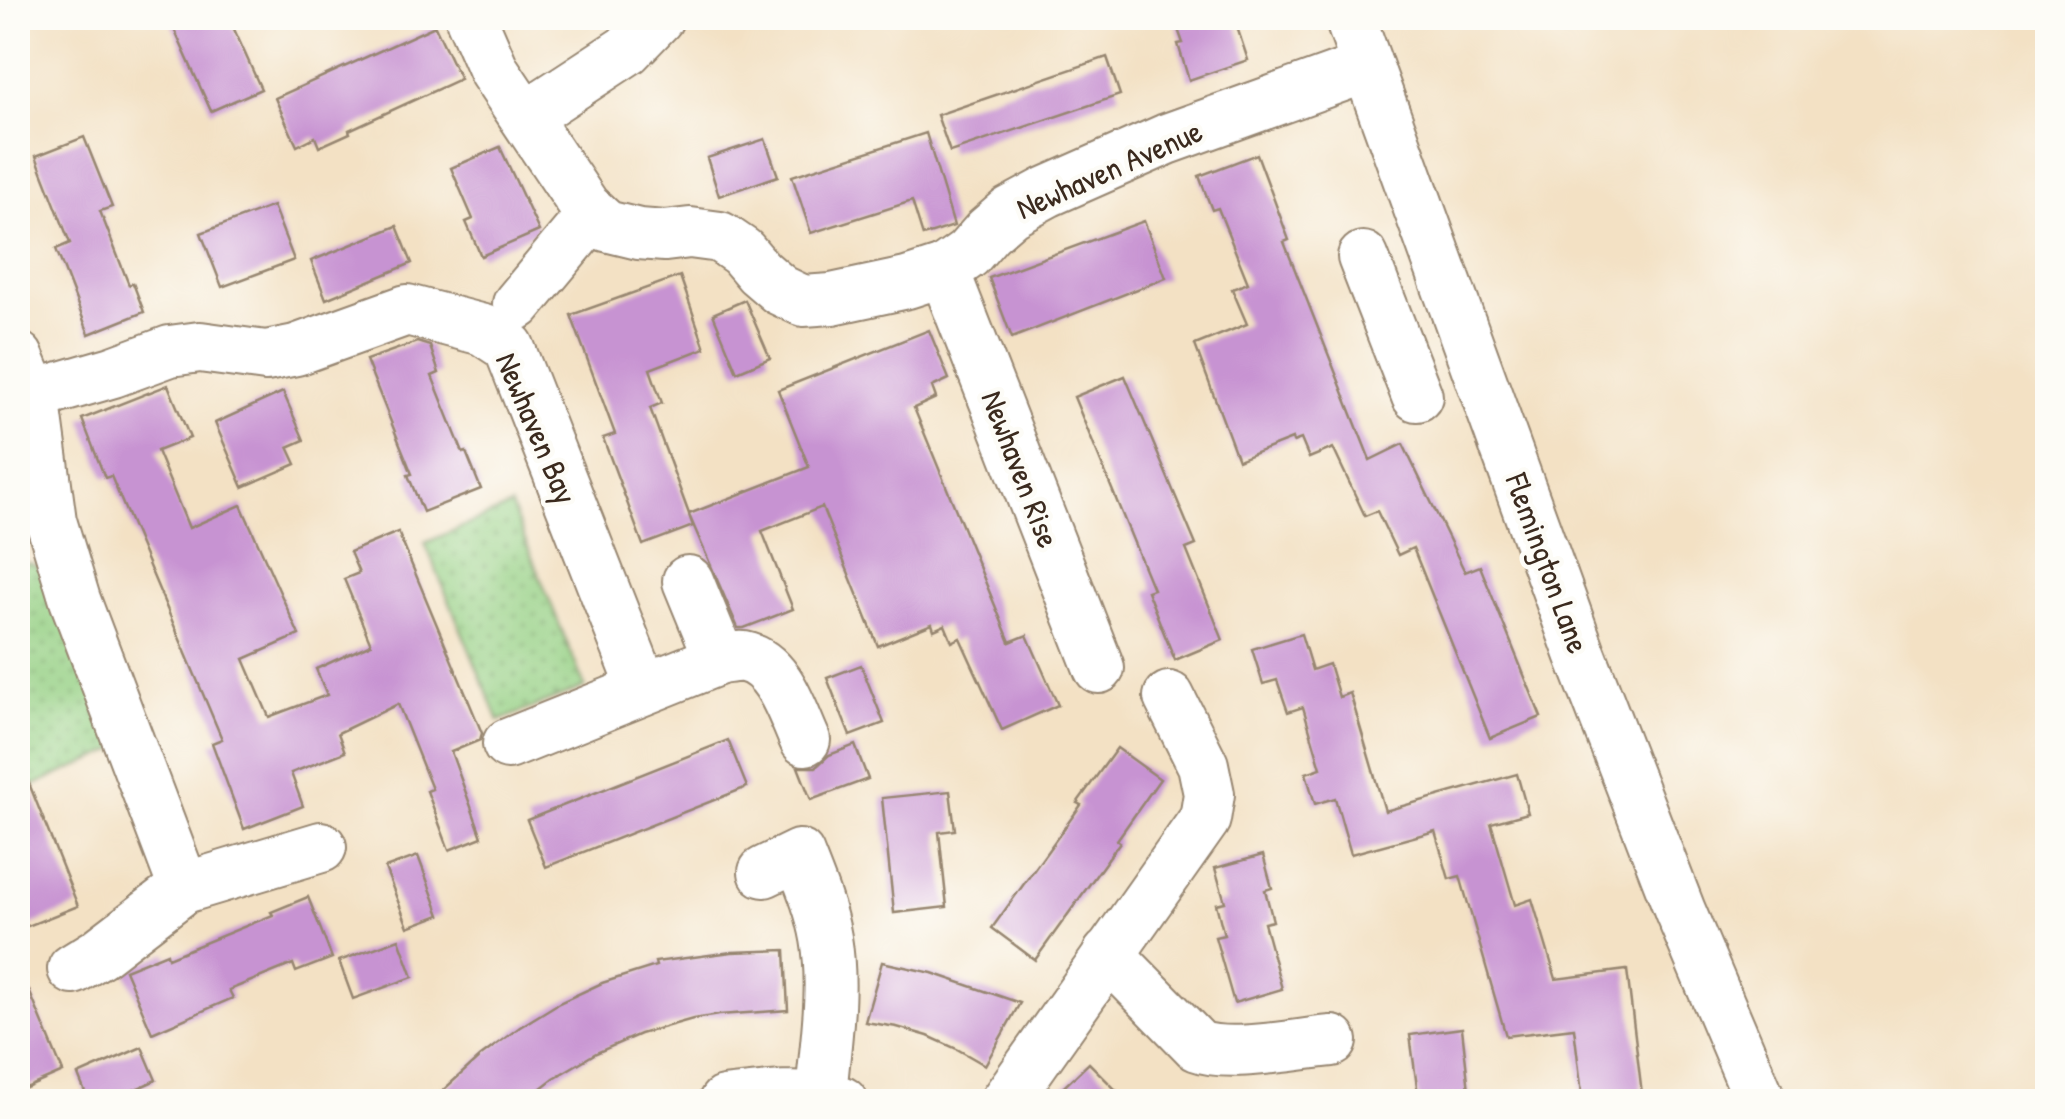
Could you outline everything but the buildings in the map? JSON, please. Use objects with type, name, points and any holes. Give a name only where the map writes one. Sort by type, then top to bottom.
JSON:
[{"type":"street","points":[[472,18],[494,71],[593,214],[518,304]]},
{"type":"street","points":[[526,116],[628,50],[658,18]]},
{"type":"street","name":"Flemington Lane","points":[[1350,18],[1580,652],[1680,911],[1761,1102]]},
{"type":"street","name":"Newhaven Avenue","points":[[593,214],[606,226],[639,234],[720,237],[742,252],[780,290],[803,301],[832,298],[944,271],[968,254],[1010,212],[1047,192],[1167,139],[1367,67]]},
{"type":"street","points":[[1363,257],[1417,396]]},
{"type":"street","name":"Newhaven Rise","points":[[944,271],[1098,668]]},
{"type":"street","points":[[1388,323],[1452,302]]},
{"type":"street","name":"Newhaven Bay","points":[[184,888],[75,600],[37,545],[51,521],[26,376],[113,372],[170,352],[200,348],[266,356],[296,350],[407,310],[483,330],[509,348],[642,688]]},
{"type":"street","points":[[688,581],[720,659]]},
{"type":"street","points":[[508,744],[642,688],[720,659],[742,656],[766,668],[780,684],[805,740]]},
{"type":"street","points":[[1004,1102],[1204,819],[1209,794],[1203,764],[1169,697]]},
{"type":"street","points":[[73,968],[140,924],[184,888],[321,847]]},
{"type":"street","points":[[724,1102],[778,1096],[832,1099],[827,940],[818,901],[799,855],[764,872]]},
{"type":"street","points":[[1108,954],[1198,1046],[1208,1050],[1332,1041]]},
{"type":"green space","points":[[511,506],[585,687],[499,721],[425,543]]},
{"type":"green space","points":[[30,563],[54,575],[120,748],[18,792],[18,565]]}]
